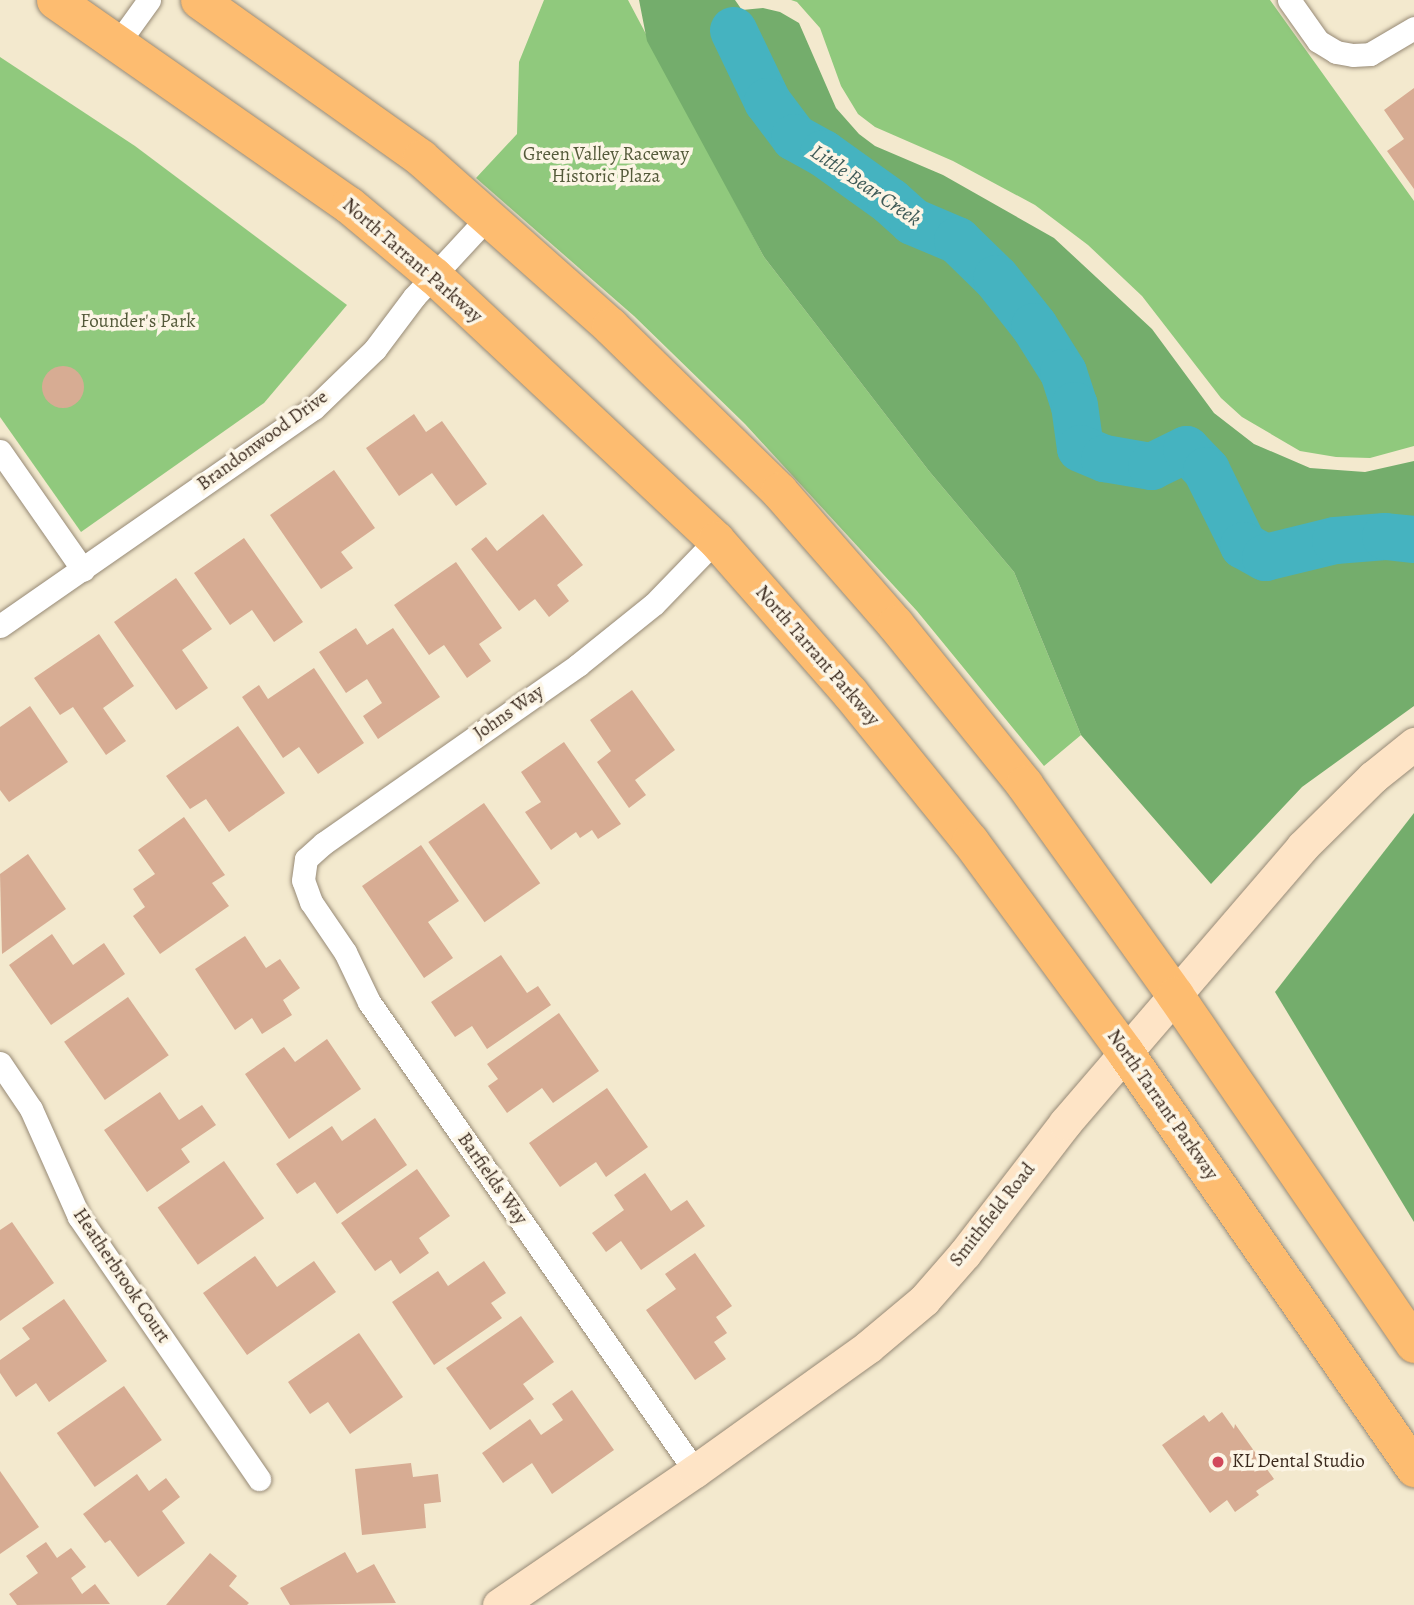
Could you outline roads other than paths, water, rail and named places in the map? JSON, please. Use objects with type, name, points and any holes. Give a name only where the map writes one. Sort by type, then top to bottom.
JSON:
[{"type":"main road","name":"North Tarrant Parkway","points":[[55,0],[349,205],[434,276],[716,540],[850,693],[970,841],[1125,1052],[1414,1468]]},
{"type":"main road","points":[[200,0],[360,112],[489,216],[610,326],[779,491],[840,559],[1024,784],[1175,995],[1414,1344]]},
{"type":"main road","name":"Smithfield Road","points":[[499,1605],[695,1471],[868,1347],[924,1300],[965,1253],[1065,1123],[1302,847],[1373,778],[1414,744]]},
{"type":"street","points":[[118,43],[149,0]]},
{"type":"street","points":[[1289,0],[1318,41],[1336,52],[1370,54],[1414,28]]},
{"type":"street","name":"Brandonwood Drive","points":[[0,626],[314,408],[375,349],[434,276],[489,216]]},
{"type":"street","points":[[0,451],[83,570]]},
{"type":"street","name":"Johns Way","points":[[303,880],[306,859],[324,843],[578,665],[654,604],[716,540]]},
{"type":"street","name":"Barfields Way","points":[[303,880],[311,902],[345,952],[369,1002],[695,1471]]},
{"type":"street","name":"Heatherbrook Court","points":[[0,1063],[31,1109],[79,1217],[260,1479]]},
{"type":"waterway","name":"Little Bear Creek","points":[[733,30],[767,101],[794,137],[823,153],[890,201],[912,221],[957,240],[996,278],[1034,326],[1063,372],[1074,405],[1080,448],[1104,458],[1151,466],[1186,449],[1206,470],[1243,545],[1265,557],[1335,540],[1385,536],[1414,539]]},
{"type":"place","name":"KL Dental Studio","points":[[1218,1462]]},
{"type":"park label","name":"Green Valley Raceway Historic Plaza","points":[[606,166]]},
{"type":"park label","name":"Founder's Park","points":[[138,322]]}]
